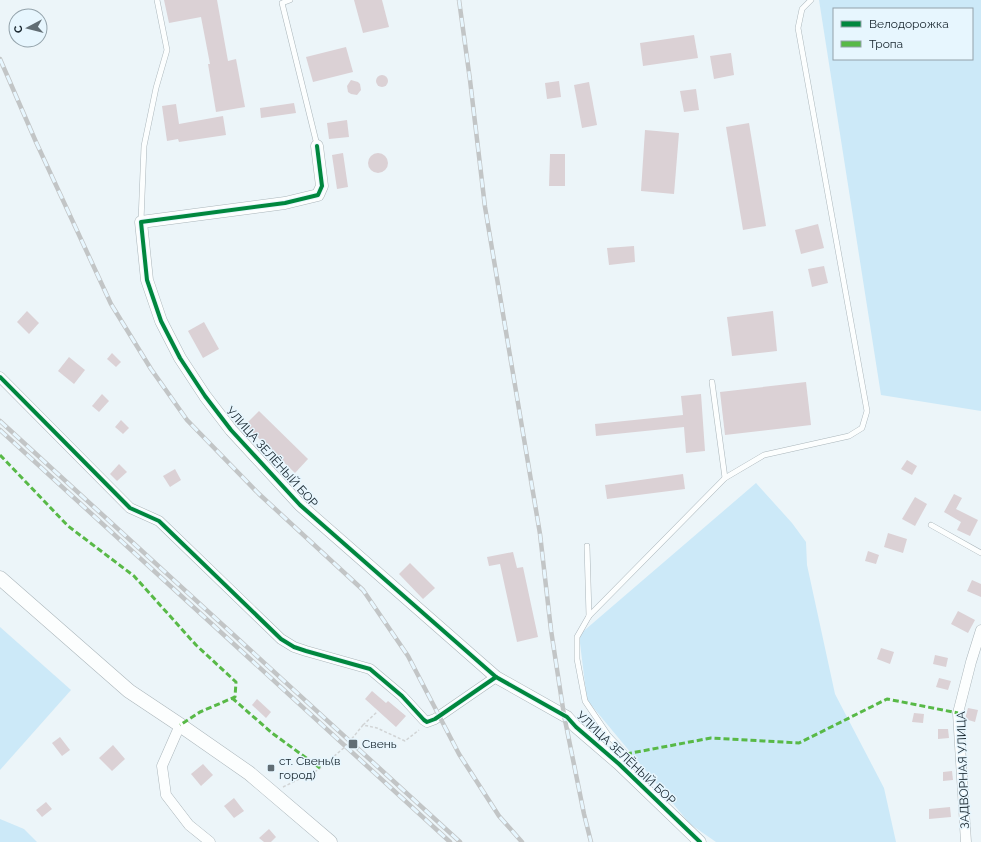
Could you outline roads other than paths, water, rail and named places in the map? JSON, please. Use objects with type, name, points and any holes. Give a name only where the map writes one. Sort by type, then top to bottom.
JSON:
[{"type":"main road","points":[[0,578],[129,692],[249,773],[330,842]]},
{"type":"street","points":[[141,222],[286,203],[318,195],[322,186],[318,146]]},
{"type":"street","name":"УЛИЦА ЗЕЛЁНЫЙ БОР","points":[[141,222],[147,280],[161,321],[180,358],[205,396],[231,430],[300,505],[496,677],[567,717],[576,727],[619,764],[700,842]]},
{"type":"street","points":[[0,377],[130,508],[159,521],[281,639],[294,647],[370,669],[402,696],[427,722],[496,677]]},
{"type":"street","name":"ЗАДВОРНАЯ УЛИЦА","points":[[966,842],[958,713],[981,630]]},
{"type":"street","points":[[180,725],[162,766],[166,795],[189,825],[210,842]]},
{"type":"lane","points":[[141,222],[144,146],[156,88],[167,50],[157,0]]},
{"type":"lane","points":[[290,0],[282,1],[318,146]]},
{"type":"lane","points":[[619,764],[626,754],[608,735],[585,701],[577,659],[577,637],[589,616],[725,478],[764,455],[849,436],[862,428],[867,411],[798,28],[802,9],[811,0]]},
{"type":"lane","points":[[712,382],[725,478]]},
{"type":"lane","points":[[931,525],[981,553]]},
{"type":"lane","points":[[587,546],[589,616]]},
{"type":"railway","points":[[459,0],[485,207],[540,534],[551,630],[564,715],[591,842]]},
{"type":"railway","points":[[0,59],[36,142],[111,304],[151,369],[187,420],[259,494],[363,590],[408,656],[459,754],[499,816],[522,842]]},
{"type":"railway","points":[[0,421],[460,842]]},
{"type":"railway","points":[[0,430],[450,842]]},
{"type":"place","name":"Свень","points":[[353,744]]},
{"type":"place","name":"ст. Свень(в город)","points":[[271,768]]}]
